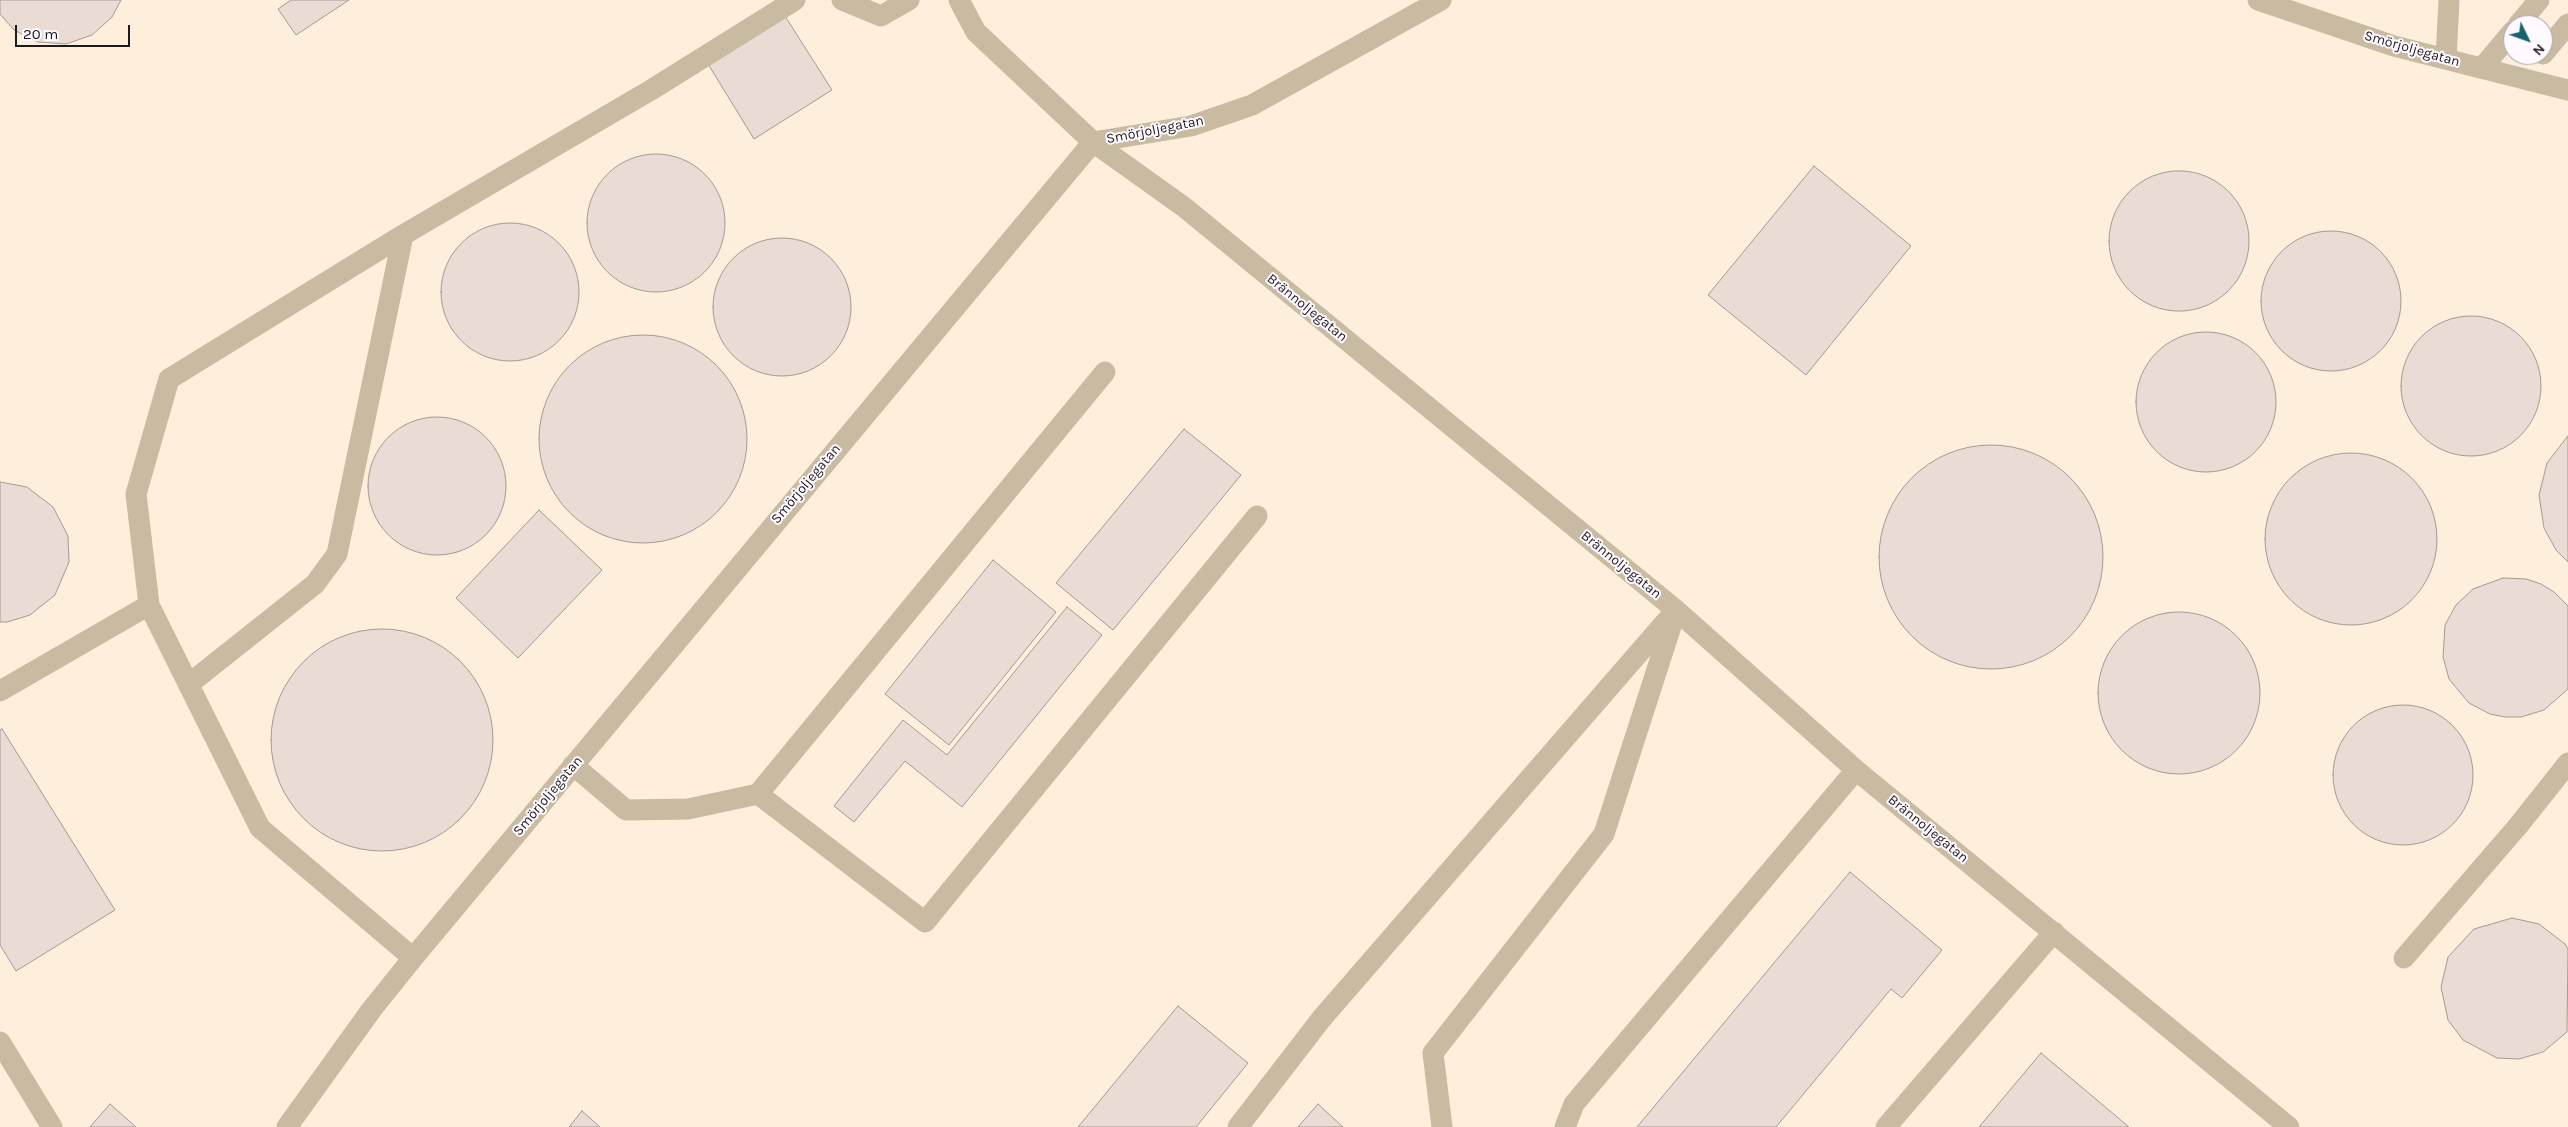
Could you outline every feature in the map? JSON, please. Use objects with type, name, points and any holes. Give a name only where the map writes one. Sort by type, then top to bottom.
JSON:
[{"type":"lane","points":[[413,958],[260,828],[150,605],[136,494],[169,378],[403,235],[651,90],[795,0]]},
{"type":"lane","points":[[842,0],[881,16],[909,0]]},
{"type":"lane","name":"Brännoljegatan","points":[[959,0],[976,32],[1092,142],[1184,207],[1676,610],[1856,770],[2054,932],[2211,1065],[2289,1127]]},
{"type":"lane","name":"Smörjoljegatan","points":[[287,1127],[372,1009],[413,958],[1092,142],[1191,126],[1252,105],[1441,0]]},
{"type":"lane","name":"Smörjoljegatan","points":[[2258,0],[2394,46],[2568,90]]},
{"type":"lane","points":[[2446,59],[2449,0]]},
{"type":"lane","points":[[2526,15],[2539,0]]},
{"type":"lane","points":[[2553,41],[2568,24]]},
{"type":"lane","points":[[2482,68],[2503,43]]},
{"type":"lane","points":[[2523,78],[2533,65]]},
{"type":"lane","points":[[189,684],[314,584],[337,554],[403,235]]},
{"type":"lane","points":[[573,765],[626,810],[688,809],[758,794],[1105,372]]},
{"type":"lane","points":[[758,794],[925,922],[1257,516]]},
{"type":"lane","points":[[0,691],[150,605]]},
{"type":"lane","points":[[1238,1127],[1322,1018],[1676,610]]},
{"type":"lane","points":[[1442,1127],[1433,1054],[1604,834],[1676,610]]},
{"type":"lane","points":[[2404,958],[2518,826],[2568,764]]},
{"type":"lane","points":[[1565,1127],[1574,1104],[1856,770]]},
{"type":"lane","points":[[1886,1127],[2054,932]]},
{"type":"lane","points":[[0,1042],[52,1127]]},
{"type":"shaded area","points":[[0,0],[2568,0],[2568,1127],[0,1127]]},
{"type":"building","points":[[0,0],[121,0],[112,17],[92,35],[66,44],[38,42],[14,30],[0,14]]},
{"type":"building","points":[[291,0],[349,0],[296,35],[278,9]]},
{"type":"building","points":[[785,16],[832,90],[754,139],[708,64]]},
{"type":"building","points":[[656,154],[682,159],[694,165],[705,174],[714,185],[720,197],[725,223],[720,249],[714,261],[705,272],[694,281],[682,287],[656,292],[630,287],[618,281],[607,272],[598,261],[592,249],[587,223],[592,197],[598,185],[607,174],[618,165],[630,159]]},
{"type":"building","points":[[1814,166],[1911,246],[1806,375],[1708,295]]},
{"type":"building","points":[[2179,171],[2206,177],[2218,183],[2228,192],[2237,202],[2243,214],[2249,241],[2243,268],[2237,280],[2228,290],[2218,299],[2206,305],[2179,311],[2152,305],[2140,299],[2130,290],[2121,280],[2115,268],[2109,241],[2115,214],[2121,202],[2130,192],[2140,183],[2152,177]]},
{"type":"building","points":[[510,223],[524,224],[537,228],[559,243],[574,265],[578,278],[578,306],[574,319],[559,341],[537,356],[524,360],[510,361],[496,360],[483,356],[461,341],[446,319],[442,306],[441,292],[442,278],[446,265],[461,243],[483,228],[496,224]]},
{"type":"building","points":[[2331,231],[2345,232],[2358,236],[2381,251],[2396,274],[2400,287],[2400,315],[2396,328],[2381,351],[2358,366],[2345,370],[2331,371],[2317,370],[2304,366],[2281,351],[2266,328],[2262,315],[2261,301],[2262,287],[2266,274],[2281,251],[2304,236],[2317,232]]},
{"type":"building","points":[[782,238],[808,243],[820,249],[831,258],[840,269],[846,281],[851,307],[846,333],[840,345],[831,356],[820,365],[808,371],[782,376],[756,371],[744,365],[733,356],[724,345],[718,333],[713,307],[718,281],[724,269],[733,258],[744,249],[756,243]]},
{"type":"building","points":[[2471,316],[2498,321],[2520,337],[2536,359],[2541,386],[2536,413],[2520,435],[2498,451],[2471,456],[2444,451],[2422,435],[2406,413],[2401,386],[2406,359],[2422,337],[2444,321]]},
{"type":"building","points":[[2206,332],[2233,338],[2245,344],[2255,353],[2264,363],[2270,375],[2276,402],[2270,429],[2264,441],[2255,451],[2245,460],[2233,466],[2206,472],[2179,466],[2167,460],[2157,451],[2148,441],[2142,429],[2136,402],[2142,375],[2148,363],[2157,353],[2167,344],[2179,338]]},
{"type":"building","points":[[633,335],[653,335],[683,342],[701,352],[717,365],[730,381],[740,399],[747,429],[747,449],[740,479],[730,497],[717,513],[701,526],[683,536],[653,543],[633,543],[603,536],[577,520],[562,505],[546,479],[539,449],[539,429],[546,399],[562,373],[577,358],[603,342]]},
{"type":"building","points":[[437,417],[451,418],[464,422],[486,437],[501,459],[505,472],[505,500],[501,513],[486,535],[464,550],[451,554],[437,555],[423,554],[410,550],[388,535],[373,513],[369,500],[368,486],[369,472],[373,459],[388,437],[410,422],[423,418]]},
{"type":"building","points":[[1184,429],[1241,475],[1113,630],[1056,583]]},
{"type":"building","points":[[2568,436],[2568,562],[2556,550],[2544,528],[2539,495],[2547,463]]},
{"type":"building","points":[[1991,445],[2013,447],[2044,458],[2070,478],[2090,504],[2101,535],[2103,557],[2101,579],[2090,610],[2070,636],[2044,656],[2013,667],[1991,669],[1969,667],[1938,656],[1912,636],[1892,610],[1881,579],[1879,557],[1881,535],[1892,504],[1912,478],[1938,458],[1969,447]]},
{"type":"building","points":[[2343,453],[2359,453],[2384,459],[2392,463],[2406,472],[2418,484],[2431,506],[2437,539],[2431,572],[2418,594],[2406,606],[2384,619],[2359,625],[2343,625],[2318,619],[2310,615],[2296,606],[2284,594],[2271,572],[2265,547],[2265,531],[2271,506],[2275,498],[2284,484],[2296,472],[2318,459]]},
{"type":"building","points":[[0,482],[27,487],[53,507],[68,536],[69,562],[55,595],[30,615],[7,622],[0,622]]},
{"type":"building","points":[[539,510],[602,570],[518,658],[456,598]]},
{"type":"building","points":[[993,560],[1056,612],[949,745],[885,694]]},
{"type":"building","points":[[2503,578],[2526,579],[2541,584],[2554,592],[2568,606],[2568,689],[2544,710],[2521,717],[2505,717],[2490,714],[2469,703],[2449,679],[2443,657],[2445,625],[2456,605],[2473,589]]},
{"type":"building","points":[[1067,607],[1102,635],[962,807],[905,761],[854,822],[834,806],[903,720],[947,755]]},
{"type":"building","points":[[2187,612],[2203,615],[2217,621],[2231,630],[2242,641],[2257,669],[2260,693],[2259,709],[2251,731],[2242,745],[2231,756],[2203,771],[2171,774],[2155,771],[2141,765],[2127,756],[2116,745],[2101,717],[2098,685],[2101,669],[2107,655],[2116,641],[2127,630],[2155,615]]},
{"type":"building","points":[[382,629],[404,631],[434,642],[452,654],[468,670],[480,688],[488,708],[493,740],[491,762],[480,792],[468,810],[452,826],[434,838],[414,846],[382,851],[360,849],[330,838],[312,826],[296,810],[284,792],[276,772],[271,740],[273,718],[284,688],[296,670],[312,654],[330,642],[350,634]]},
{"type":"building","points":[[2403,705],[2430,711],[2442,717],[2452,726],[2461,736],[2467,748],[2473,775],[2467,802],[2461,814],[2452,824],[2442,833],[2430,839],[2403,845],[2376,839],[2364,833],[2354,824],[2345,814],[2339,802],[2333,775],[2339,748],[2345,736],[2354,726],[2364,717],[2376,711]]},
{"type":"building","points":[[2,729],[115,910],[16,971],[0,945],[0,730]]},
{"type":"building","points":[[1850,872],[1942,950],[1902,998],[1891,989],[1776,1127],[1637,1127]]},
{"type":"building","points":[[2512,918],[2539,924],[2565,944],[2568,949],[2567,1032],[2543,1052],[2519,1059],[2497,1058],[2463,1040],[2448,1020],[2441,987],[2448,957],[2474,929]]},
{"type":"building","points":[[1178,1006],[1248,1063],[1196,1127],[1078,1127]]},
{"type":"building","points":[[2041,1053],[2129,1127],[1979,1127]]},
{"type":"building","points":[[110,1104],[136,1127],[90,1127]]},
{"type":"building","points":[[1318,1104],[1343,1127],[1298,1127]]},
{"type":"building","points":[[582,1111],[600,1127],[569,1127]]}]
